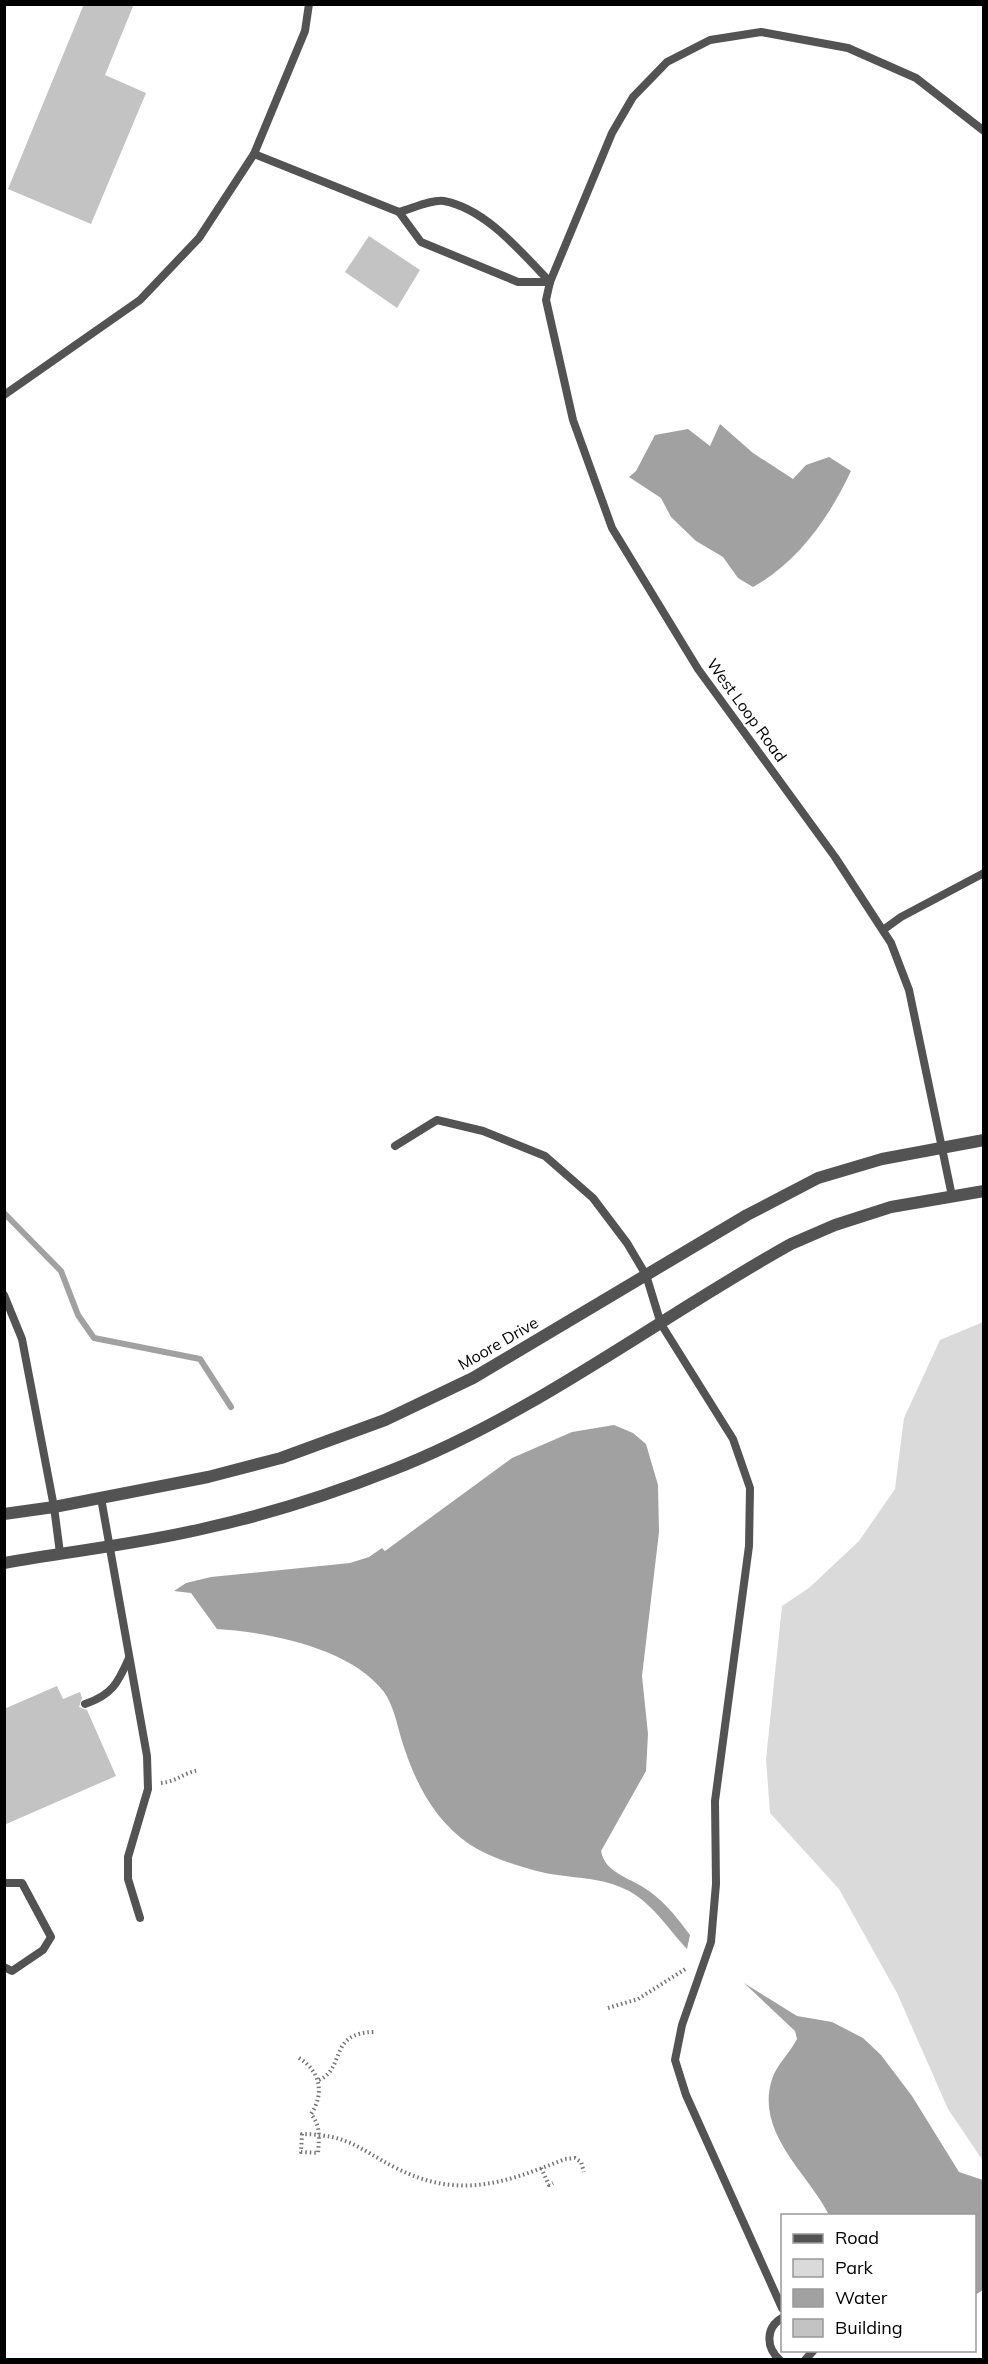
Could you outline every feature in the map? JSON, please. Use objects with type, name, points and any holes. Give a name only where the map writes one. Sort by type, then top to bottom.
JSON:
[{"type":"street","name":"Moore Drive","points":[[4,1514],[54,1507],[208,1477],[281,1458],[385,1420],[473,1378],[747,1215],[818,1178],[882,1159],[984,1140]]},
{"type":"street","points":[[4,1563],[204,1529],[245,1519],[393,1470],[460,1440],[522,1407],[791,1244],[866,1214],[984,1191]]},
{"type":"lane","points":[[4,395],[140,300],[199,238],[254,154],[305,31],[309,4]]},
{"type":"lane","name":"West Loop Road","points":[[952,1196],[909,990],[883,930],[835,857],[698,669],[612,528],[573,420],[546,300],[550,282],[612,133],[633,97],[667,62],[710,40],[761,32],[849,48],[916,78],[984,131]]},
{"type":"lane","points":[[254,154],[399,212],[421,242],[518,282],[550,282]]},
{"type":"lane","points":[[399,212],[442,201],[474,214],[512,242],[550,282]]},
{"type":"lane","points":[[883,930],[901,917],[984,873]]},
{"type":"lane","points":[[395,1146],[437,1120],[483,1131],[545,1156],[593,1198],[627,1243],[646,1275],[661,1324],[733,1439],[750,1488],[749,1546],[715,1801],[716,1884],[711,1942],[682,2025],[675,2060],[686,2094],[781,2304]]},
{"type":"lane","points":[[4,1295],[22,1339],[54,1507],[60,1553]]},
{"type":"lane","points":[[102,1498],[147,1756],[148,1789],[128,1857],[128,1879],[140,1918]]},
{"type":"lane","points":[[85,1704],[99,1699],[119,1683],[129,1658]]},
{"type":"lane","points":[[4,1883],[22,1883],[51,1937],[43,1950],[12,1971],[4,1967]]},
{"type":"lane","points":[[780,2360],[774,2354],[769,2340],[773,2325],[781,2319]]},
{"type":"path","points":[[159,1783],[176,1781],[187,1772],[199,1770]]},
{"type":"path","points":[[608,2008],[638,1999],[692,1964]]},
{"type":"path","points":[[319,2080],[330,2071],[342,2044],[361,2032],[375,2032]]},
{"type":"path","points":[[299,2058],[313,2070],[319,2080],[317,2102],[311,2114],[318,2125],[320,2134],[318,2153],[301,2152],[302,2134],[320,2134],[362,2146],[411,2174],[448,2183],[495,2184],[575,2158],[581,2162],[584,2172]]},
{"type":"path","points":[[541,2168],[549,2185],[553,2183]]},
{"type":"green space","points":[[983,1322],[983,2161],[948,2109],[897,1993],[839,1889],[770,1813],[766,1759],[782,1606],[809,1588],[859,1541],[895,1489],[904,1418],[940,1340]]},
{"type":"water","points":[[720,424],[753,453],[793,479],[806,465],[829,457],[851,471],[833,505],[811,537],[784,565],[753,587],[738,578],[723,557],[696,541],[671,517],[661,498],[629,477],[636,471],[655,435],[688,429],[710,446]]},
{"type":"water","points":[[614,1425],[633,1433],[646,1444],[658,1485],[659,1532],[642,1676],[648,1734],[646,1771],[601,1851],[613,1870],[649,1891],[671,1912],[690,1935],[687,1949],[653,1910],[629,1891],[597,1880],[541,1872],[513,1864],[477,1849],[456,1834],[435,1810],[418,1783],[384,1692],[351,1664],[307,1645],[260,1634],[217,1629],[191,1593],[174,1591],[186,1583],[211,1577],[350,1563],[369,1557],[382,1548],[385,1551],[512,1458],[572,1432]]},
{"type":"water","points":[[744,1983],[797,2016],[832,2022],[863,2038],[881,2055],[912,2096],[959,2172],[983,2180],[983,2290],[976,2294],[976,2214],[828,2214],[786,2151],[771,2117],[769,2099],[772,2079],[797,2039],[795,2031]]},
{"type":"building","points":[[84,4],[134,4],[105,75],[146,93],[91,224],[8,189]]},
{"type":"building","points":[[369,236],[420,270],[397,308],[345,272]]},
{"type":"building","points":[[57,1686],[63,1699],[80,1692],[82,1698],[79,1707],[87,1710],[116,1776],[4,1825],[4,1709]]},
{"type":"waterway","points":[[4,1213],[61,1271],[78,1315],[94,1338],[200,1359],[231,1407]]}]
